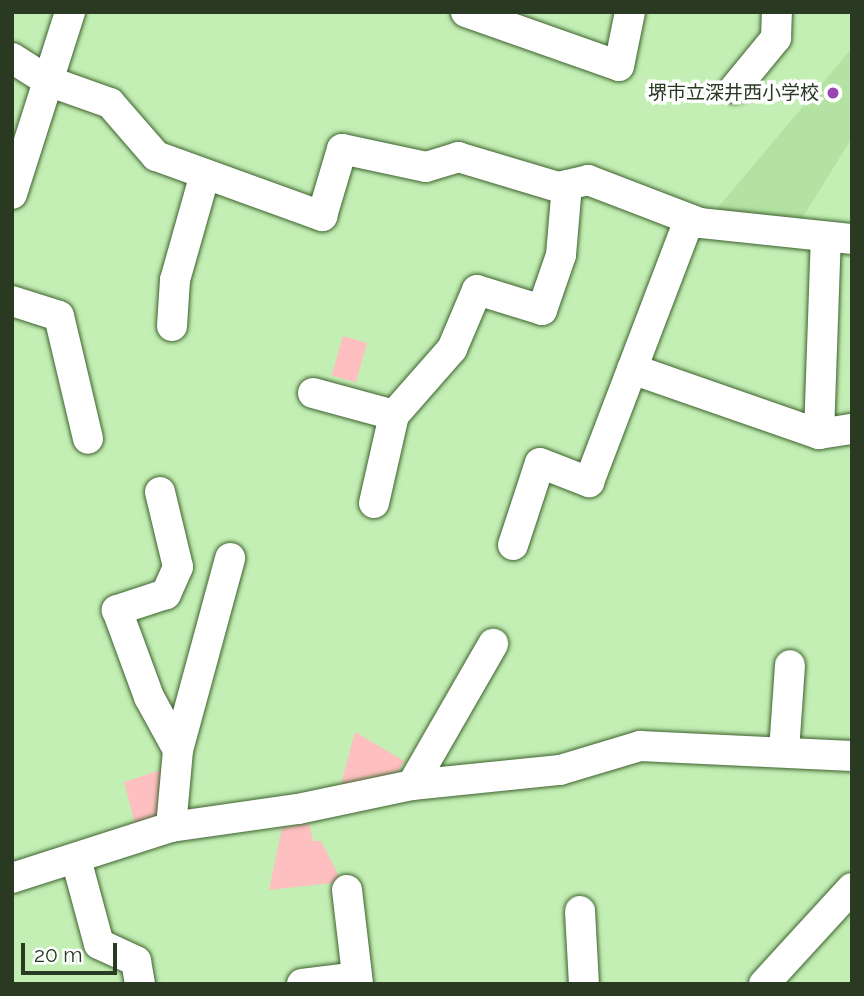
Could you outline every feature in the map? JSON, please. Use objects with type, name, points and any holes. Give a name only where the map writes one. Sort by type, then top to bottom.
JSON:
[{"type":"street","points":[[12,194],[70,12]]},
{"type":"street","points":[[466,12],[619,66],[630,12]]},
{"type":"street","points":[[735,88],[776,38],[777,12]]},
{"type":"street","points":[[12,58],[48,81],[110,103],[156,156],[322,216],[342,149],[426,167],[458,158],[558,187],[588,180],[689,220],[839,239],[819,434]]},
{"type":"street","points":[[172,326],[175,279],[205,174]]},
{"type":"street","points":[[373,503],[394,415],[452,349],[477,290],[542,310],[561,255],[567,184]]},
{"type":"street","points":[[513,545],[540,463],[589,482],[689,220]]},
{"type":"street","points":[[12,301],[59,316],[88,439]]},
{"type":"street","points":[[632,369],[819,434],[852,429]]},
{"type":"street","points":[[313,393],[394,415]]},
{"type":"street","points":[[160,492],[178,566],[166,594],[117,610],[149,697],[178,750]]},
{"type":"street","points":[[171,827],[178,750],[230,558]]},
{"type":"street","points":[[412,786],[493,644]]},
{"type":"street","points":[[784,751],[790,665]]},
{"type":"street","points":[[12,878],[171,827],[299,809],[412,786],[560,771],[640,746],[852,755]]},
{"type":"street","points":[[76,859],[99,944],[136,961],[140,984]]},
{"type":"street","points":[[764,984],[852,888]]},
{"type":"street","points":[[302,984],[357,980],[347,890]]},
{"type":"street","points":[[580,911],[584,984]]},
{"type":"shaded area","name":"堺市立深井西小学校","points":[[852,48],[852,138],[799,223],[716,210]]},
{"type":"shaded area","points":[[343,336],[367,343],[356,382],[332,375]]},
{"type":"shaded area","points":[[355,732],[404,761],[395,777],[340,788]]},
{"type":"shaded area","points":[[164,769],[162,812],[153,825],[136,828],[124,782]]},
{"type":"shaded area","points":[[309,823],[313,841],[321,841],[342,882],[269,890],[282,828]]},
{"type":"place","name":"堺市立深井西小学校","points":[[833,93]]}]
